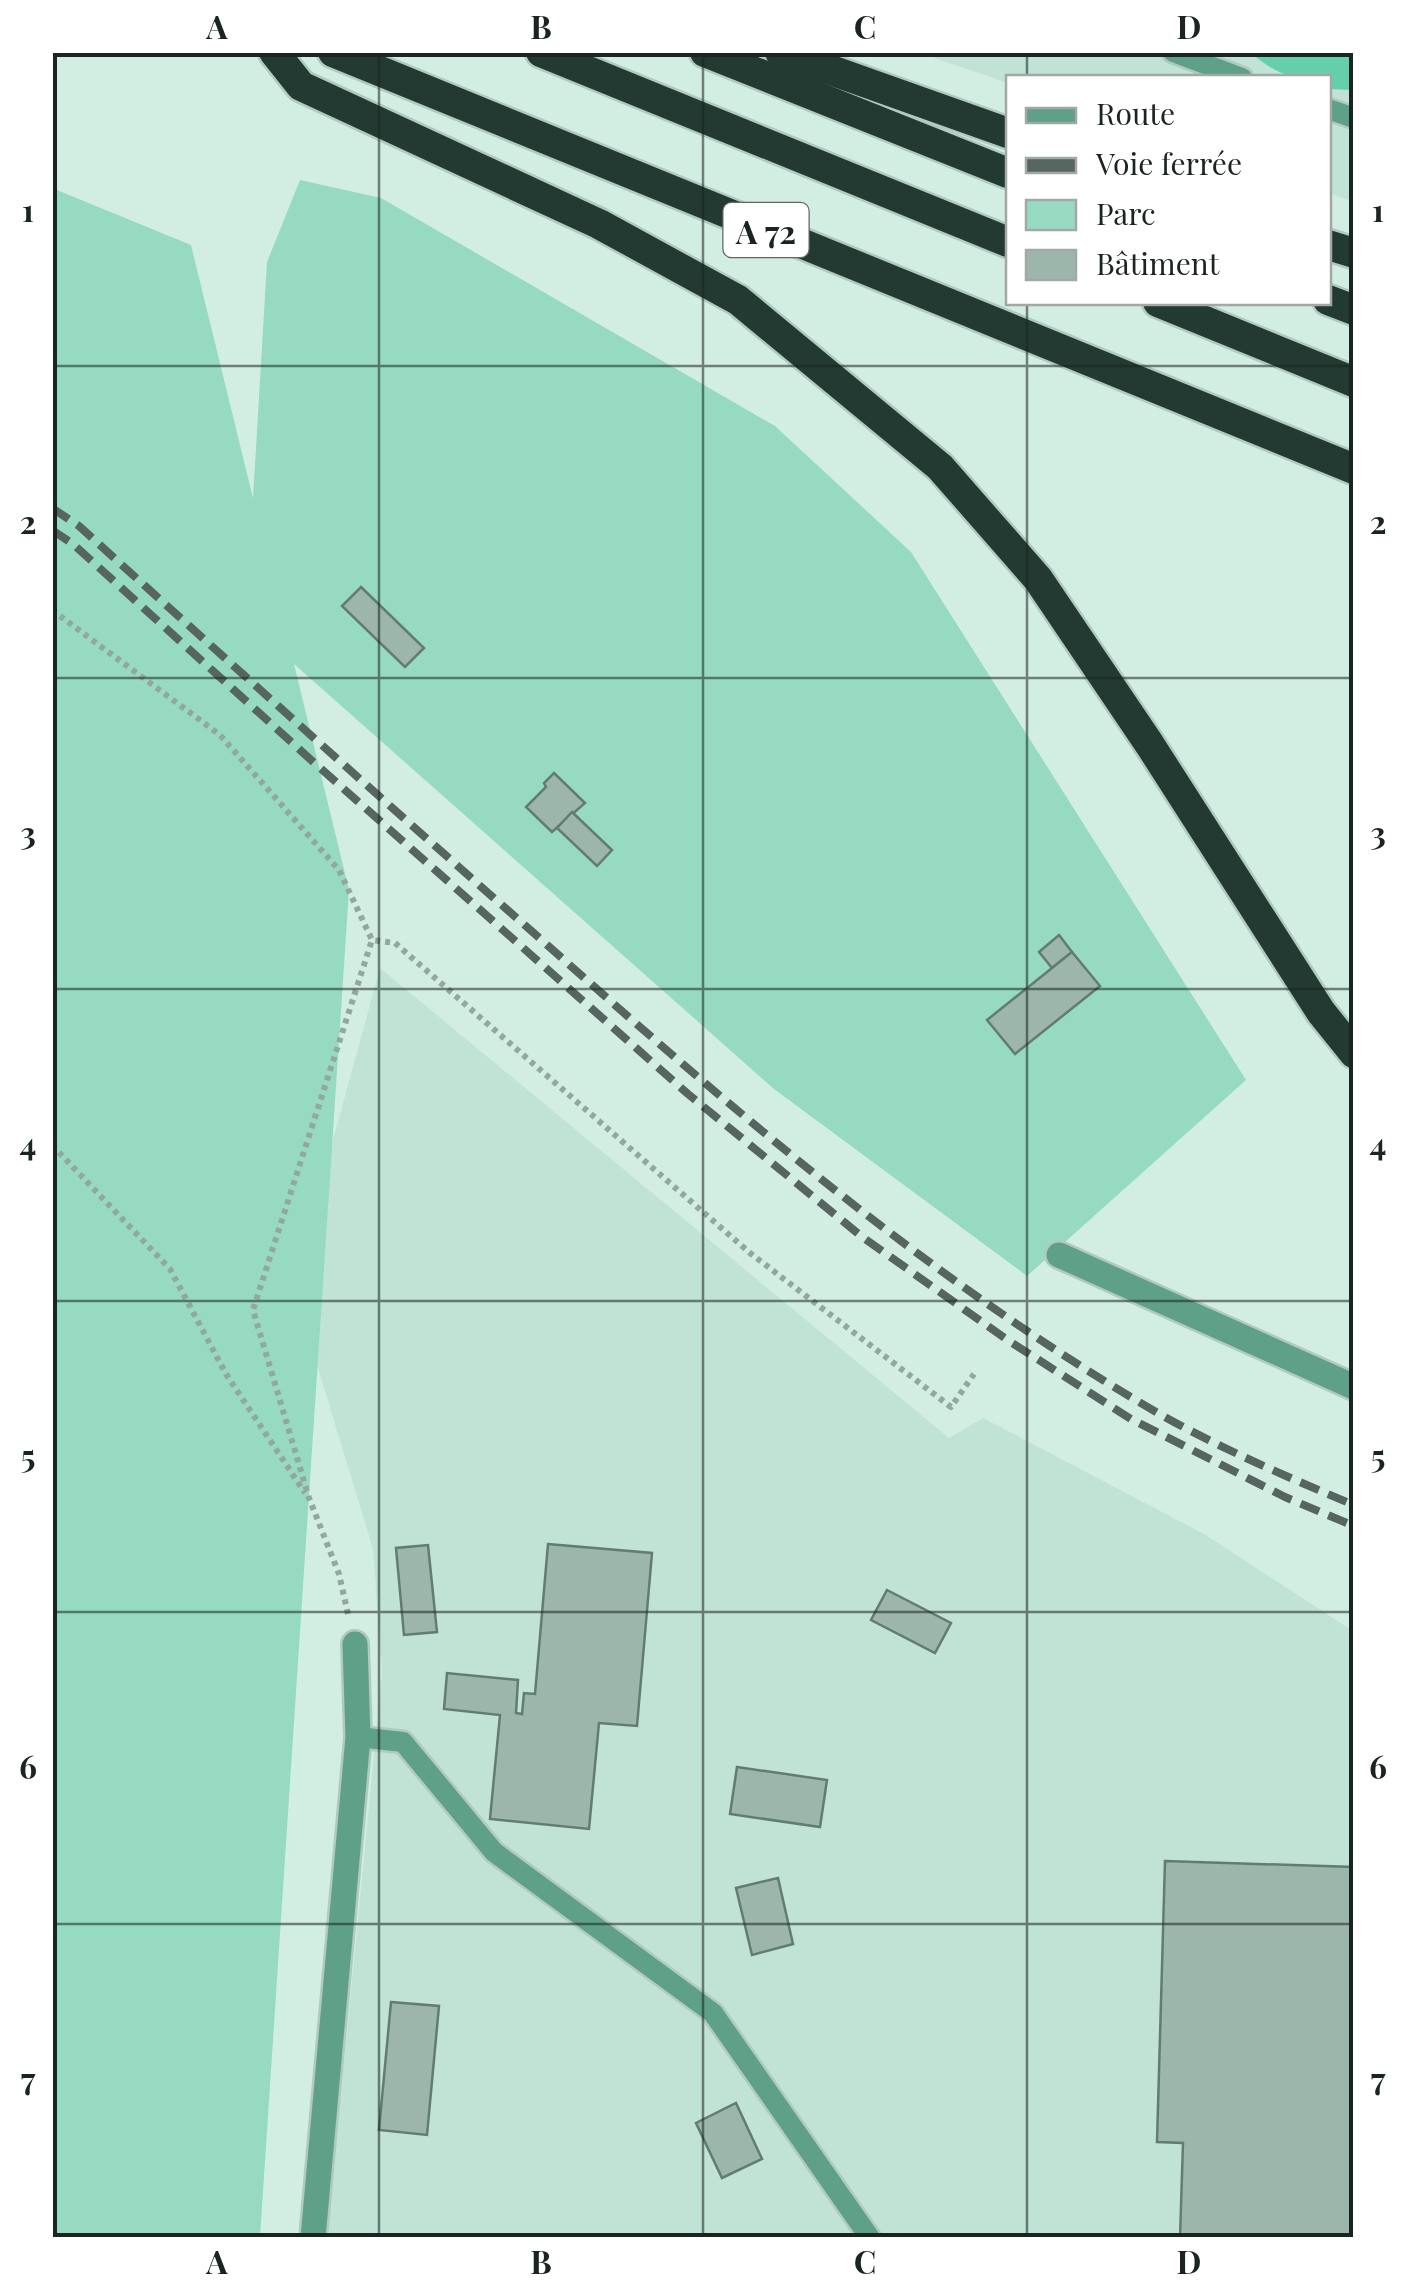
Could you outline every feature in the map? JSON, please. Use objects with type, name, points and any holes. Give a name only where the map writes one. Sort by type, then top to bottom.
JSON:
[{"type":"highway","points":[[274,52],[301,86],[599,224],[738,300],[940,467],[1038,579],[1321,1012],[1354,1053]]},
{"type":"highway","name":"A 72","points":[[333,52],[1354,469]]},
{"type":"highway","name":"A 72","points":[[541,52],[1006,241]]},
{"type":"highway","points":[[705,52],[1006,171]]},
{"type":"highway","points":[[780,52],[1006,131]]},
{"type":"highway","points":[[1165,305],[1354,382]]},
{"type":"street","points":[[1059,1256],[1354,1387]]},
{"type":"street","points":[[313,2238],[358,1737],[355,1644]]},
{"type":"lane","points":[[1173,52],[1234,75]]},
{"type":"lane","points":[[358,1737],[403,1742],[494,1852],[713,2013],[870,2238]]},
{"type":"path","points":[[52,610],[220,735],[340,870],[372,940],[252,1310],[309,1498],[339,1574],[355,1644]]},
{"type":"path","points":[[372,940],[395,944],[750,1254],[951,1407],[974,1374]]},
{"type":"path","points":[[52,1144],[170,1269],[226,1374],[309,1498]]},
{"type":"shaded area","points":[[920,53],[1353,53],[1353,202],[1331,194],[1331,75],[1006,75],[1006,82]]},
{"type":"shaded area","points":[[1251,53],[1353,53],[1353,90],[1331,89],[1331,75],[1292,75],[1270,67]]},
{"type":"shaded area","points":[[380,968],[949,1438],[983,1418],[1204,1534],[1353,1631],[1353,2237],[327,2237],[382,1672],[373,1549],[293,1286]]},
{"type":"green space","points":[[300,180],[381,198],[775,426],[911,552],[1246,1080],[1027,1276],[774,1089],[294,664],[349,890],[260,2237],[53,2237],[52,188],[191,245],[253,498],[267,262]]},
{"type":"building","points":[[361,587],[424,648],[405,667],[342,606]]},
{"type":"building","points":[[554,773],[585,803],[552,832],[526,807]]},
{"type":"building","points":[[572,812],[612,850],[597,866],[557,828]]},
{"type":"building","points":[[1059,935],[1072,952],[1052,968],[1039,952]]},
{"type":"building","points":[[1072,952],[1100,986],[1015,1054],[987,1020]]},
{"type":"building","points":[[548,1544],[652,1553],[637,1726],[599,1723],[589,1829],[490,1819],[500,1715],[444,1709],[447,1673],[518,1680],[516,1713],[522,1714],[524,1693],[535,1694]]},
{"type":"building","points":[[428,1545],[437,1632],[404,1635],[396,1548]]},
{"type":"building","points":[[887,1590],[951,1623],[935,1653],[871,1620]]},
{"type":"building","points":[[737,1767],[827,1780],[820,1827],[730,1814]]},
{"type":"building","points":[[1165,1861],[1354,1867],[1354,2238],[1180,2238],[1183,2143],[1157,2142]]},
{"type":"building","points":[[778,1878],[793,1944],[752,1955],[736,1888]]},
{"type":"building","points":[[391,2002],[439,2006],[427,2135],[379,2130]]},
{"type":"building","points":[[736,2103],[762,2159],[722,2178],[696,2123]]},
{"type":"railway","points":[[52,508],[79,526],[685,1066],[903,1242],[1055,1349],[1160,1414],[1242,1456],[1354,1505]]},
{"type":"railway","points":[[52,530],[73,544],[688,1094],[861,1236],[1006,1339],[1131,1419],[1285,1497],[1354,1526]]}]
